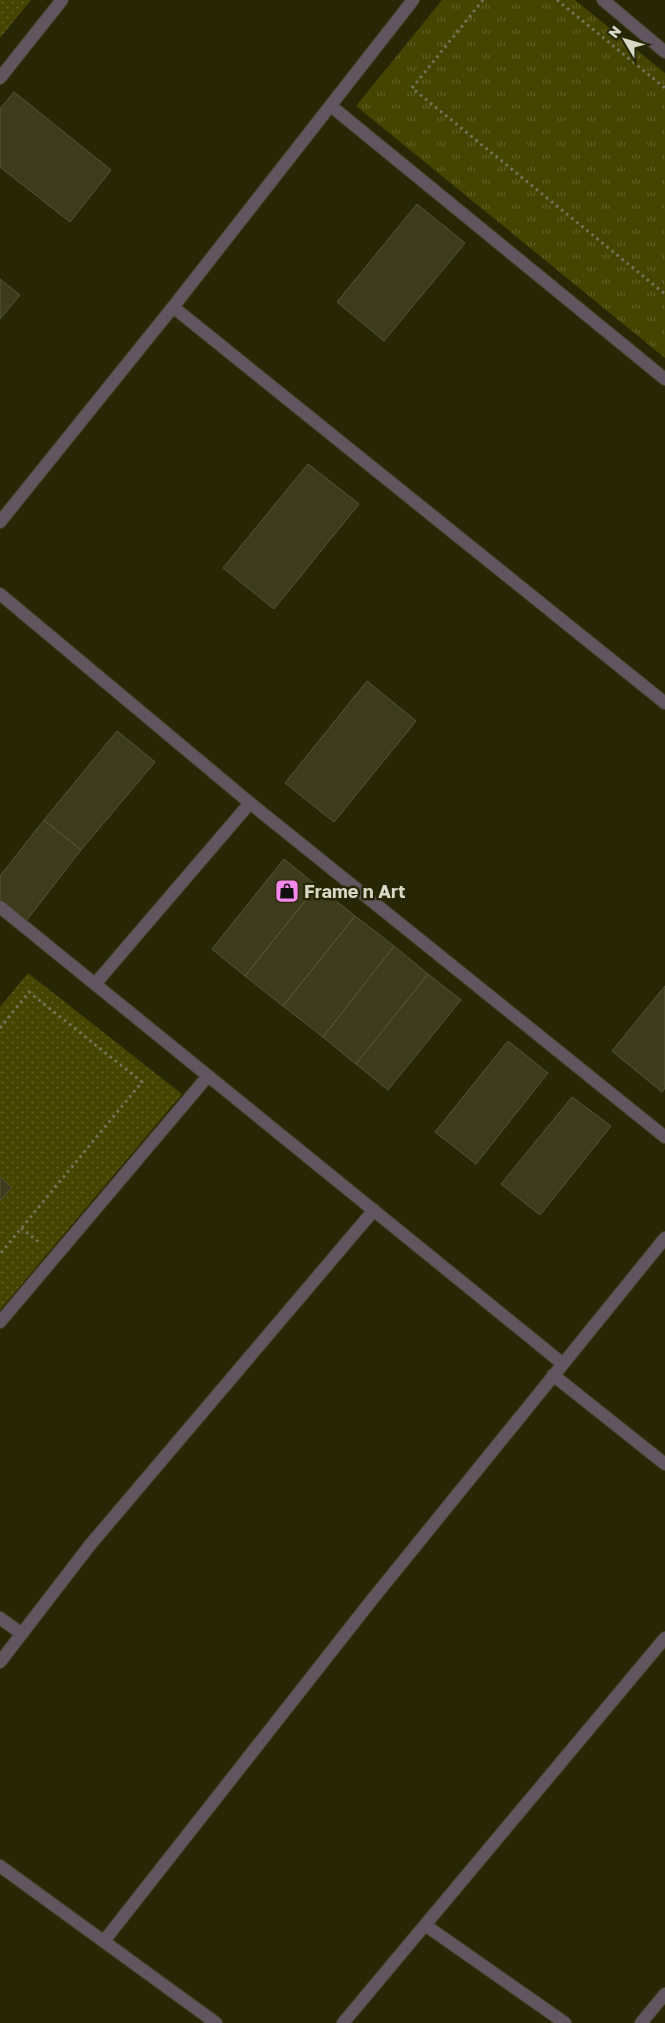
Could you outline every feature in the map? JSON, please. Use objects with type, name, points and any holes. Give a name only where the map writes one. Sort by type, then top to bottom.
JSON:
[{"type":"street","points":[[0,78],[62,0]]},
{"type":"street","points":[[0,522],[173,307],[413,0]]},
{"type":"street","points":[[603,0],[665,52]]},
{"type":"street","points":[[331,106],[665,379]]},
{"type":"street","points":[[173,307],[665,703]]},
{"type":"street","points":[[0,594],[250,803],[665,1137]]},
{"type":"street","points":[[95,984],[250,803]]},
{"type":"street","points":[[0,907],[562,1364]]},
{"type":"street","points":[[0,1322],[208,1076]]},
{"type":"street","points":[[0,1662],[90,1545],[374,1210]]},
{"type":"street","points":[[104,1941],[371,1601],[665,1238]]},
{"type":"street","points":[[553,1375],[665,1464]]},
{"type":"street","points":[[0,1618],[22,1634]]},
{"type":"street","points":[[343,2023],[665,1638]]},
{"type":"street","points":[[0,1866],[216,2023]]},
{"type":"street","points":[[425,1925],[565,2023]]},
{"type":"street","points":[[641,2023],[665,1994]]},
{"type":"path","points":[[483,0],[412,88],[665,294]]},
{"type":"path","points":[[557,0],[665,88]]},
{"type":"path","points":[[0,1028],[29,992],[142,1082],[0,1254]]},
{"type":"green space","points":[[0,0],[31,0],[0,38]]},
{"type":"green space","points":[[442,0],[575,0],[665,73],[665,358],[356,106]]},
{"type":"green space","points":[[28,973],[182,1094],[0,1310],[0,1007]]},
{"type":"building","points":[[14,92],[111,170],[70,222],[0,167],[0,109]]},
{"type":"building","points":[[417,204],[465,243],[384,341],[337,302]]},
{"type":"building","points":[[0,279],[20,295],[0,319]]},
{"type":"building","points":[[308,464],[359,504],[274,609],[223,568]]},
{"type":"building","points":[[367,681],[416,721],[334,822],[285,783]]},
{"type":"building","points":[[117,731],[155,762],[81,850],[44,820]]},
{"type":"building","points":[[44,820],[81,850],[26,921],[0,901],[0,876]]},
{"type":"building","points":[[284,859],[317,886],[245,976],[212,949]]},
{"type":"building","points":[[317,886],[355,916],[283,1006],[245,976]]},
{"type":"building","points":[[355,916],[394,946],[323,1037],[283,1006]]},
{"type":"building","points":[[394,946],[428,974],[356,1064],[323,1037]]},
{"type":"building","points":[[428,974],[461,1000],[388,1090],[356,1064]]},
{"type":"building","points":[[665,986],[665,1088],[662,1092],[612,1051]]},
{"type":"building","points":[[508,1041],[548,1073],[476,1164],[435,1132]]},
{"type":"building","points":[[572,1097],[611,1126],[540,1215],[501,1184]]},
{"type":"building","points":[[0,1177],[12,1187],[0,1201]]},
{"type":"place","name":"Frame n Art","points":[[287,891]]}]
